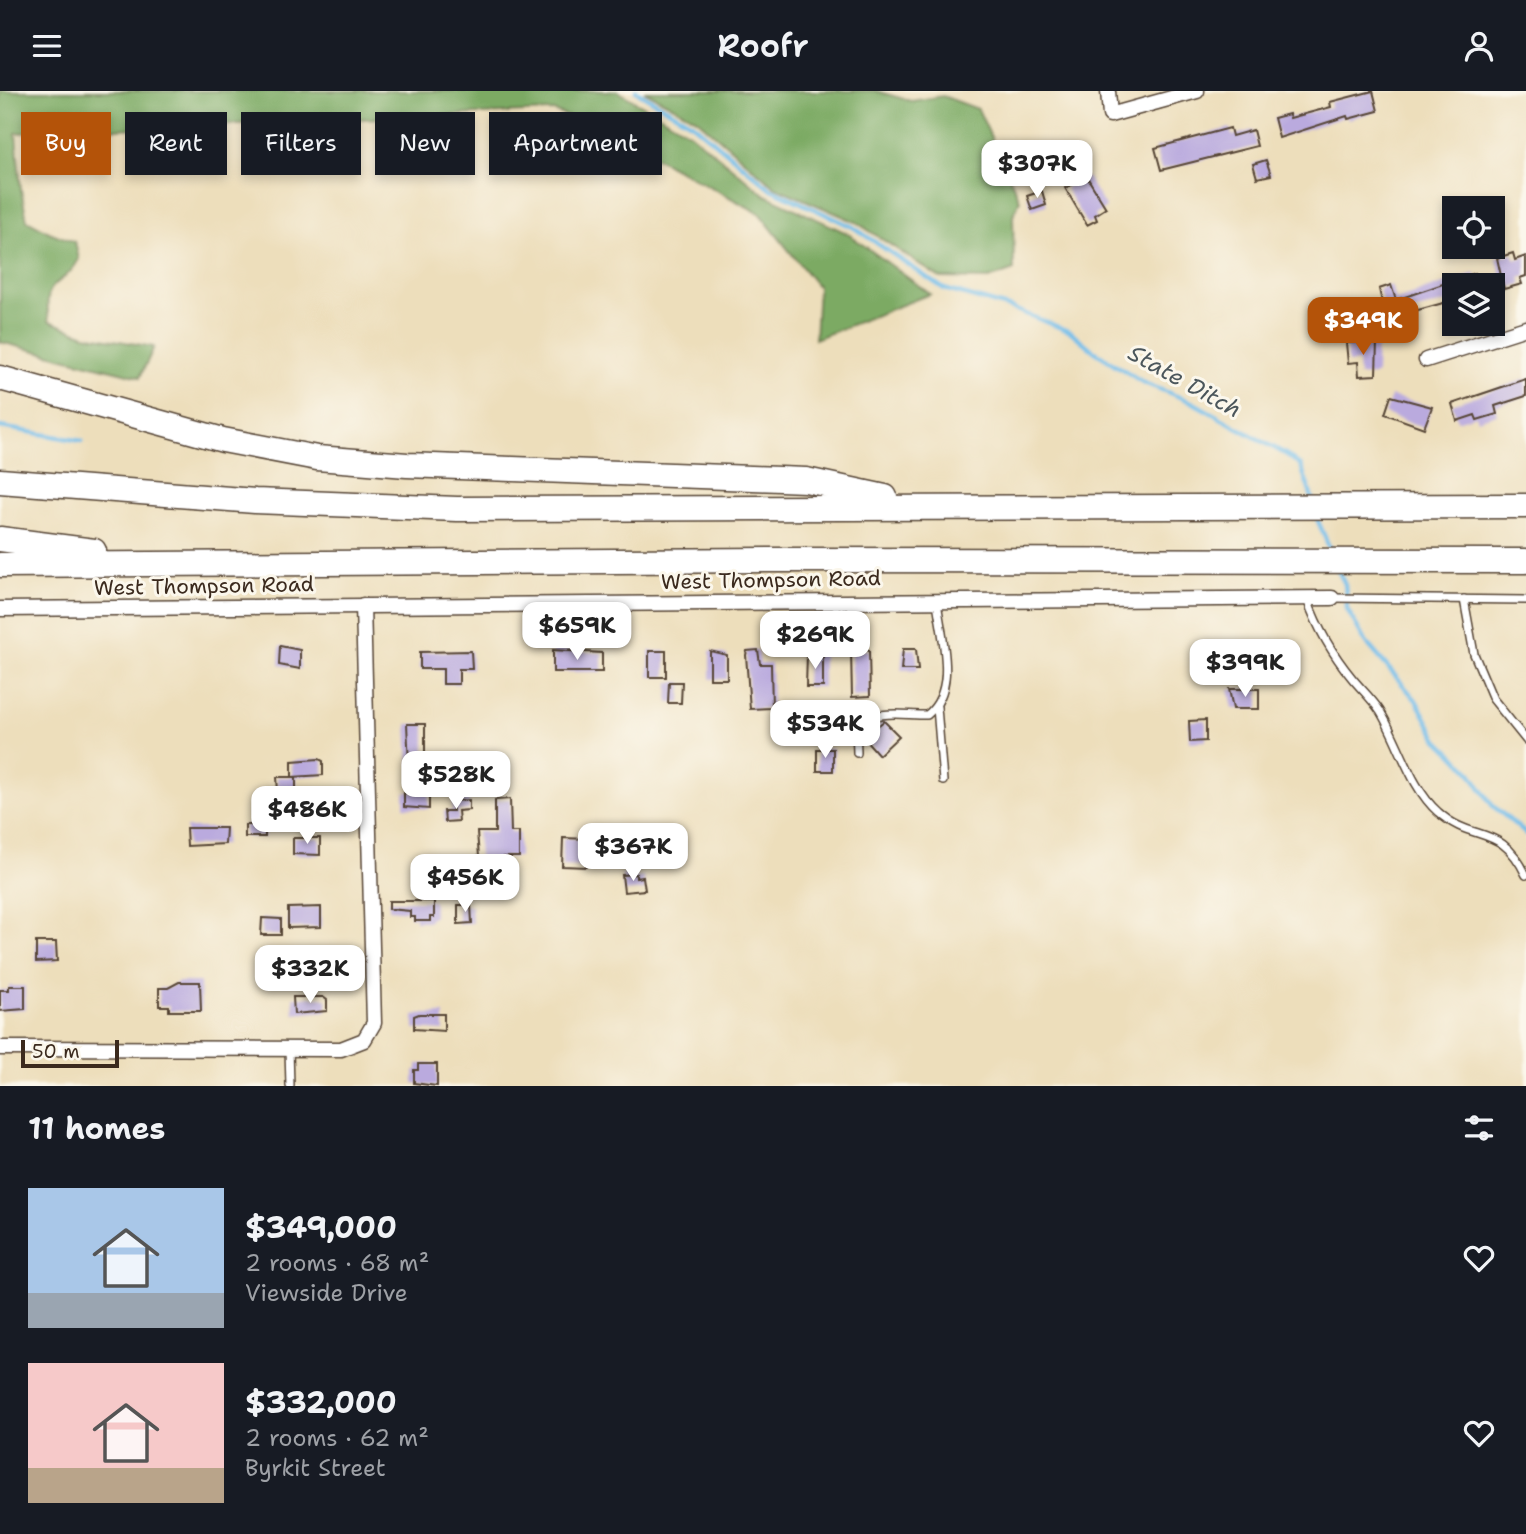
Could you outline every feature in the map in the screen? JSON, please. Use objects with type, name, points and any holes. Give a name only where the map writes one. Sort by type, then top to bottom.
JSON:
[{"type":"highway","points":[[0,379],[223,440],[317,458],[407,465],[806,480],[937,508]]},
{"type":"highway","points":[[0,481],[361,507],[1526,506]]},
{"type":"highway","points":[[0,539],[126,555],[156,563]]},
{"type":"highway","points":[[0,565],[1526,561]]},
{"type":"street","points":[[1108,91],[1110,115],[1196,91]]},
{"type":"street","points":[[1426,360],[1526,328]]},
{"type":"street","name":"West Thompson Road","points":[[0,609],[937,599],[1332,598]]},
{"type":"street","points":[[0,1048],[341,1049],[364,1040],[374,1023],[363,605]]},
{"type":"lane","points":[[1332,598],[1526,600]]},
{"type":"lane","points":[[857,753],[856,725],[869,716],[882,713],[927,715],[937,707],[943,694],[946,671],[937,599]]},
{"type":"lane","points":[[1307,599],[1315,621],[1350,677],[1378,708],[1403,751],[1418,790],[1451,823],[1508,845],[1526,875]]},
{"type":"lane","points":[[1464,599],[1474,654],[1493,699],[1526,740]]},
{"type":"lane","points":[[937,707],[943,781]]},
{"type":"lane","points":[[289,1049],[290,1086]]},
{"type":"green space","points":[[0,91],[617,91],[654,112],[553,111],[475,114],[475,112],[375,112],[375,118],[361,119],[361,112],[241,112],[241,124],[227,124],[227,112],[125,112],[125,129],[111,129],[111,112],[21,112],[21,133],[16,133],[21,190],[27,220],[75,242],[79,259],[73,269],[51,289],[48,296],[49,321],[85,335],[154,347],[140,377],[0,342]]},
{"type":"green space","points":[[644,91],[876,91],[911,101],[943,96],[978,109],[1020,200],[1013,215],[1014,270],[989,279],[940,278],[856,222],[775,187],[697,119]]},
{"type":"green space","points":[[662,117],[690,133],[765,195],[847,233],[930,294],[815,339],[818,287],[759,213],[662,161]]},
{"type":"building","points":[[1373,91],[1378,111],[1348,119],[1347,116],[1279,138],[1274,118],[1289,114],[1290,118],[1331,107],[1330,102]]},
{"type":"building","points":[[1230,128],[1232,136],[1253,130],[1257,146],[1161,170],[1155,148]]},
{"type":"building","points":[[1266,160],[1271,175],[1257,178],[1253,164]]},
{"type":"building","points":[[1087,177],[1106,208],[1095,215],[1097,220],[1087,225],[1065,188]]},
{"type":"building","points":[[1042,191],[1046,205],[1032,210],[1027,196]]},
{"type":"building","points":[[1513,253],[1515,260],[1526,256],[1526,276],[1520,278],[1522,284],[1505,289],[1505,273],[1500,273],[1497,259],[1505,259],[1505,256]]},
{"type":"building","points":[[1442,284],[1442,303],[1418,310],[1403,319],[1404,324],[1388,329],[1379,289],[1391,285],[1396,300]]},
{"type":"building","points":[[1377,341],[1376,375],[1359,376],[1358,362],[1348,363],[1346,343]]},
{"type":"building","points":[[1526,379],[1526,396],[1495,406],[1497,414],[1477,420],[1475,415],[1457,421],[1452,404]]},
{"type":"building","points":[[1391,396],[1432,407],[1424,428],[1385,414]]},
{"type":"building","points":[[280,646],[300,650],[300,669],[279,665]]},
{"type":"building","points":[[903,649],[916,649],[918,670],[901,670]]},
{"type":"building","points":[[553,650],[602,653],[602,672],[553,672]]},
{"type":"building","points":[[758,650],[760,664],[771,664],[772,708],[750,709],[746,655],[747,651]]},
{"type":"building","points":[[851,650],[869,650],[870,696],[852,697]]},
{"type":"building","points":[[471,651],[472,669],[459,669],[459,684],[443,684],[443,669],[420,669],[420,652]]},
{"type":"building","points":[[649,651],[666,651],[666,677],[649,677]]},
{"type":"building","points":[[710,651],[727,655],[727,679],[710,679]]},
{"type":"building","points":[[807,654],[823,654],[823,687],[806,687]]},
{"type":"building","points":[[669,682],[682,682],[681,703],[668,703]]},
{"type":"building","points":[[1229,689],[1259,689],[1259,709],[1233,709]]},
{"type":"building","points":[[1206,720],[1206,741],[1190,742],[1189,721]]},
{"type":"building","points":[[884,721],[899,736],[879,755],[863,737]]},
{"type":"building","points":[[407,724],[425,724],[425,765],[409,765]]},
{"type":"building","points":[[817,749],[833,749],[833,771],[817,771]]},
{"type":"building","points":[[292,761],[323,761],[323,775],[292,777]]},
{"type":"building","points":[[277,777],[296,777],[296,792],[278,792]]},
{"type":"building","points":[[404,793],[429,793],[429,809],[404,807]]},
{"type":"building","points":[[510,799],[511,832],[519,832],[519,857],[504,857],[504,869],[480,869],[477,832],[495,832],[495,800]]},
{"type":"building","points":[[469,800],[469,810],[458,811],[459,821],[445,822],[444,811],[453,811],[452,801]]},
{"type":"building","points":[[245,825],[265,825],[265,837],[245,837]]},
{"type":"building","points":[[186,828],[226,828],[225,844],[187,846]]},
{"type":"building","points":[[293,838],[320,838],[320,855],[293,854]]},
{"type":"building","points":[[563,838],[588,839],[587,867],[562,866]]},
{"type":"building","points":[[636,874],[636,878],[643,877],[645,890],[624,892],[622,875]]},
{"type":"building","points":[[389,901],[434,901],[434,917],[430,917],[430,921],[415,921],[415,917],[410,917],[410,911],[389,909]]},
{"type":"building","points":[[458,905],[471,905],[472,923],[458,924]]},
{"type":"building","points":[[321,907],[321,927],[288,928],[288,908]]},
{"type":"building","points":[[262,918],[281,919],[281,935],[261,935]]},
{"type":"building","points":[[36,942],[56,942],[57,961],[36,962]]},
{"type":"building","points":[[179,982],[200,982],[201,1011],[169,1011],[169,1006],[159,1006],[159,988],[168,988]]},
{"type":"building","points":[[9,986],[25,986],[25,1009],[0,1011],[0,990],[9,990]]},
{"type":"building","points":[[293,997],[323,997],[327,1000],[327,1011],[294,1014]]},
{"type":"building","points":[[444,1014],[444,1031],[414,1029],[414,1016]]},
{"type":"building","points":[[418,1064],[437,1064],[437,1086],[414,1083],[414,1070],[418,1070]]},
{"type":"waterway","name":"State Ditch","points":[[636,91],[693,124],[771,189],[853,227],[944,289],[1011,308],[1071,332],[1094,351],[1144,383],[1192,402],[1287,455],[1301,466],[1312,498]]},
{"type":"waterway","points":[[0,427],[82,441]]},
{"type":"waterway","name":"State Ditch","points":[[1315,514],[1332,554]]},
{"type":"waterway","name":"State Ditch","points":[[1337,569],[1345,584],[1347,609],[1365,641],[1416,700],[1438,740],[1469,770],[1492,805],[1526,834]]}]
